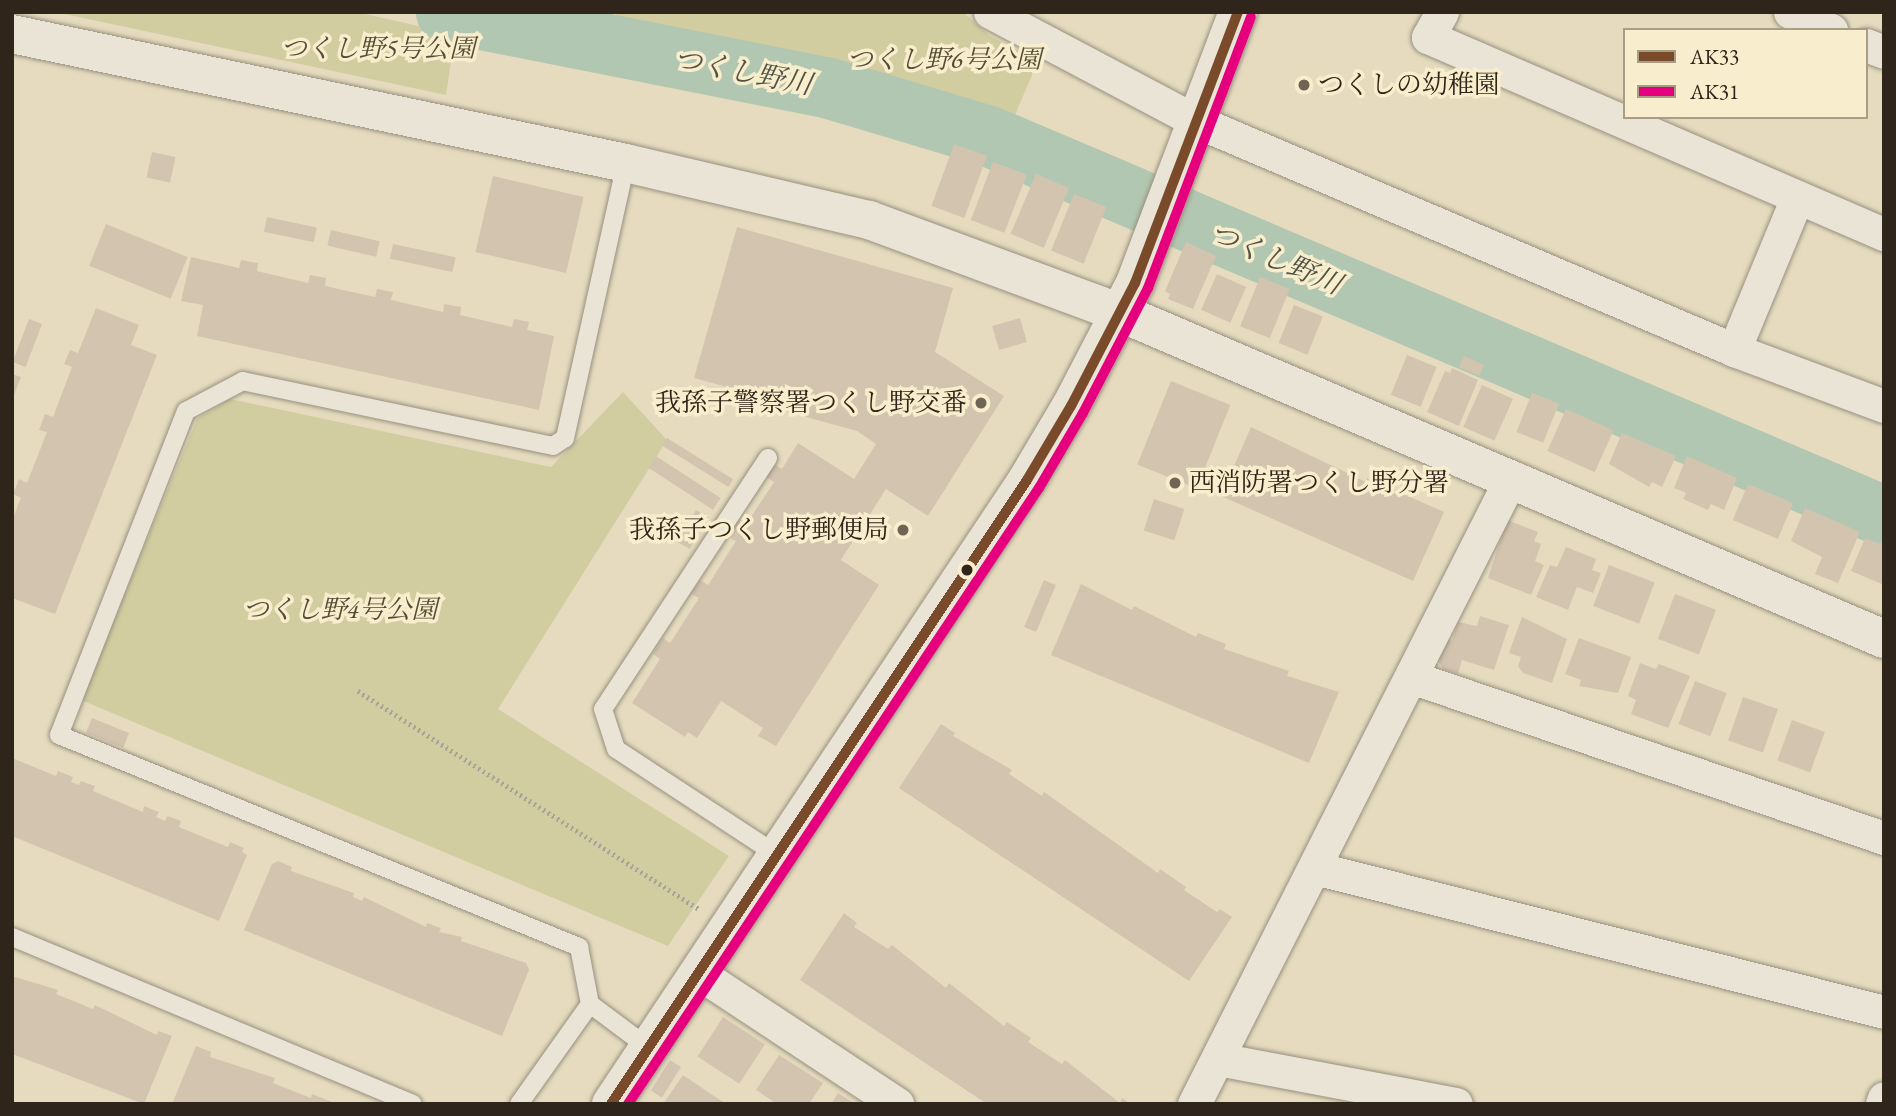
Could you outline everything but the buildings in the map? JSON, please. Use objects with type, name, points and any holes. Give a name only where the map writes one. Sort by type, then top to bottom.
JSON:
[{"type":"street","points":[[990,12],[1198,122],[1734,350],[1884,406]]},
{"type":"street","points":[[611,1104],[1027,480],[1121,313],[1198,122],[1238,12]]},
{"type":"street","points":[[1443,12],[1428,37],[1884,234]]},
{"type":"street","points":[[1790,12],[1826,28]]},
{"type":"street","points":[[12,34],[626,163],[869,220],[1121,313],[1884,639]]},
{"type":"street","points":[[1734,350],[1797,198]]},
{"type":"street","points":[[1194,1104],[1510,480]]},
{"type":"street","points":[[1411,677],[1884,838]]},
{"type":"street","points":[[1315,868],[1884,1012]]},
{"type":"street","points":[[697,972],[897,1104]]},
{"type":"street","points":[[1218,1059],[1456,1104]]},
{"type":"street","points":[[1882,1104],[1884,1098]]},
{"type":"lane","points":[[626,163],[565,438],[553,446],[243,381],[186,411],[59,735],[579,947],[590,1004],[649,1048]]},
{"type":"lane","points":[[768,458],[603,709],[616,749],[776,854]]},
{"type":"lane","points":[[12,937],[414,1104]]},
{"type":"lane","points":[[519,1104],[590,1004]]},
{"type":"path","points":[[358,691],[702,912]]},
{"type":"green space","name":"つくし野5号公園","points":[[55,12],[356,12],[455,34],[446,95]]},
{"type":"green space","name":"つくし野6号公園","points":[[617,12],[963,12],[990,36],[1038,61],[1009,129],[778,58],[614,25]]},
{"type":"green space","name":"つくし野4号公園","points":[[623,392],[667,440],[498,709],[729,856],[668,946],[81,700],[197,419],[230,399],[551,467]]},
{"type":"waterway","name":"つくし野川","points":[[446,12],[826,87],[989,136],[1884,516]]},
{"type":"transit line","name":"AK33","points":[[611,1104],[1027,480],[1071,406],[1135,283],[1238,12]]},
{"type":"transit line","name":"AK31","points":[[628,1104],[1039,488],[1083,413],[1148,288],[1251,17]]},
{"type":"place","name":"つくしの幼稚園","points":[[1304,85]]},
{"type":"place","name":"我孫子警察署つくし野交番","points":[[981,403]]},
{"type":"place","name":"西消防署つくし野分署","points":[[1175,483]]},
{"type":"place","name":"我孫子つくし野郵便局","points":[[903,530]]}]
